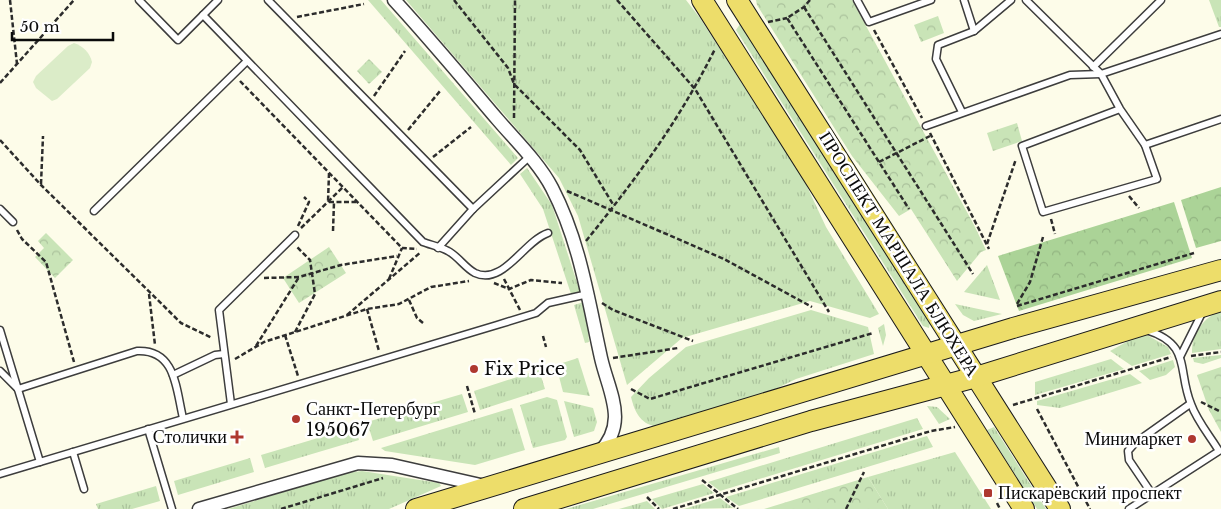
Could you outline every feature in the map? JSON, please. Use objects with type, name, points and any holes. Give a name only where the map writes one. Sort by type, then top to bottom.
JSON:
[{"type":"main road","name":"ПРОСПЕКТ МАРШАЛА БЛЮХЕРА","points":[[737,0],[1060,509]]},
{"type":"main road","name":"ПРОСПЕКТ МАРШАЛА БЛЮХЕРА","points":[[713,4],[724,32],[1024,509]]},
{"type":"main road","points":[[416,509],[957,346],[1221,270]]},
{"type":"main road","points":[[524,509],[811,421],[976,377],[1214,303]]},
{"type":"street","points":[[394,0],[529,157],[551,186],[568,221],[589,294],[602,361],[612,394],[615,418],[611,437],[598,454]]},
{"type":"street","points":[[199,509],[351,464],[375,463],[392,465],[490,487]]},
{"type":"lane","points":[[139,0],[178,40],[218,0]]},
{"type":"lane","points":[[268,0],[473,210]]},
{"type":"lane","points":[[857,0],[869,22],[931,0]]},
{"type":"lane","points":[[964,0],[974,31]]},
{"type":"lane","points":[[962,112],[936,60],[938,45],[974,31],[1011,0]]},
{"type":"lane","points":[[1026,0],[1101,74],[1120,109],[1146,145],[1157,179],[1044,212],[1022,146],[1120,109]]},
{"type":"lane","points":[[1093,67],[1162,0]]},
{"type":"lane","points":[[203,15],[423,242],[449,252],[478,274],[491,276],[500,271],[534,239],[548,233]]},
{"type":"lane","points":[[926,126],[1070,75],[1101,74],[1221,34]]},
{"type":"lane","points":[[94,211],[247,61]]},
{"type":"lane","points":[[1146,145],[1221,119]]},
{"type":"lane","points":[[438,248],[473,210],[529,157]]},
{"type":"lane","points":[[0,209],[13,222]]},
{"type":"lane","points":[[231,404],[219,310],[292,237]]},
{"type":"lane","points":[[0,474],[524,317],[536,313],[548,303],[589,294]]},
{"type":"lane","points":[[1180,357],[1196,323],[1214,303]]},
{"type":"lane","points":[[1136,327],[1167,339],[1180,357],[1190,404],[1219,451],[1221,460]]},
{"type":"lane","points":[[0,330],[40,462]]},
{"type":"lane","points":[[0,342],[8,358]]},
{"type":"lane","points":[[18,389],[138,351],[156,353],[163,358],[173,376],[182,418]]},
{"type":"lane","points":[[173,376],[215,355],[224,354]]},
{"type":"lane","points":[[0,371],[18,389]]},
{"type":"lane","points":[[1152,494],[1129,460],[1128,451],[1134,443],[1190,404]]},
{"type":"lane","points":[[148,429],[172,509]]},
{"type":"lane","points":[[1129,509],[1219,451]]},
{"type":"lane","points":[[73,452],[84,489]]},
{"type":"path","points":[[10,0],[17,64]]},
{"type":"path","points":[[0,83],[74,0]]},
{"type":"path","points":[[454,0],[508,68],[514,84],[580,150],[614,206]]},
{"type":"path","points":[[510,134],[514,118],[515,0]]},
{"type":"path","points":[[616,0],[695,89],[829,312]]},
{"type":"path","points":[[752,25],[787,18],[804,7],[810,0]]},
{"type":"path","points":[[287,20],[364,4]]},
{"type":"path","points":[[804,7],[973,274]]},
{"type":"path","points":[[787,18],[909,209]]},
{"type":"path","points":[[869,22],[926,126],[989,249]]},
{"type":"path","points":[[577,252],[654,156],[695,89],[724,32]]},
{"type":"path","points":[[369,104],[405,51]]},
{"type":"path","points":[[234,74],[402,248],[388,280]]},
{"type":"path","points":[[402,137],[440,91]]},
{"type":"path","points":[[426,162],[471,127]]},
{"type":"path","points":[[41,185],[43,136]]},
{"type":"path","points":[[879,162],[931,136]]},
{"type":"path","points":[[0,140],[41,185],[181,323],[222,344]]},
{"type":"path","points":[[987,244],[1022,146]]},
{"type":"path","points":[[328,202],[329,173]]},
{"type":"path","points":[[551,186],[612,210],[724,259],[812,307]]},
{"type":"path","points":[[292,237],[343,187]]},
{"type":"path","points":[[1122,189],[1139,208]]},
{"type":"path","points":[[292,237],[309,202],[304,197]]},
{"type":"path","points":[[328,202],[357,202]]},
{"type":"path","points":[[333,231],[334,202]]},
{"type":"path","points":[[1049,211],[1055,234]]},
{"type":"path","points":[[13,222],[22,239],[46,262],[76,371]]},
{"type":"path","points":[[292,237],[310,260],[314,294],[295,332]]},
{"type":"path","points":[[1043,237],[1030,282],[1017,306],[1194,253]]},
{"type":"path","points":[[346,316],[424,249]]},
{"type":"path","points":[[283,278],[298,277],[312,272],[397,256]]},
{"type":"path","points":[[500,271],[524,317]]},
{"type":"path","points":[[256,347],[298,277]]},
{"type":"path","points":[[491,282],[509,289],[531,280],[562,283]]},
{"type":"path","points":[[225,365],[264,342],[367,309],[399,304],[431,287],[470,281]]},
{"type":"path","points":[[148,292],[156,353]]},
{"type":"path","points":[[589,294],[613,310],[693,341]]},
{"type":"path","points":[[409,300],[417,318],[423,323]]},
{"type":"path","points":[[367,309],[382,360]]},
{"type":"path","points":[[631,388],[650,399],[873,333]]},
{"type":"path","points":[[285,335],[300,384]]},
{"type":"path","points":[[543,336],[546,347]]},
{"type":"path","points":[[602,361],[678,348]]},
{"type":"path","points":[[1193,355],[1221,352]]},
{"type":"path","points":[[1018,403],[1170,358]]},
{"type":"path","points":[[467,386],[475,414]]},
{"type":"path","points":[[1190,404],[1202,401],[1221,412]]},
{"type":"path","points":[[1037,409],[1090,509]]},
{"type":"path","points":[[673,509],[931,431],[956,427]]},
{"type":"path","points":[[281,509],[387,477],[392,465]]},
{"type":"path","points":[[846,509],[864,472]]},
{"type":"path","points":[[702,480],[738,509]]},
{"type":"path","points":[[647,497],[659,509]]},
{"type":"path","points":[[997,503],[1000,509]]},
{"type":"green space","points":[[368,0],[381,0],[518,158],[511,165]]},
{"type":"green space","points":[[406,0],[686,0],[700,18],[804,180],[826,227],[879,314],[870,318],[810,301],[682,338],[627,385],[578,216],[559,178]]},
{"type":"green space","points":[[756,0],[852,0],[986,250],[981,252],[957,281],[911,209],[899,216],[852,156],[757,5]]},
{"type":"green space","points":[[1209,0],[1221,0],[1221,27],[1219,27]]},
{"type":"green space","points":[[938,16],[944,33],[921,42],[914,25]]},
{"type":"green space","points":[[740,24],[930,322],[929,328],[923,326],[736,30]]},
{"type":"green space","points":[[74,43],[88,53],[92,62],[90,68],[57,99],[52,101],[36,88],[33,82],[36,76],[68,46]]},
{"type":"green space","points":[[369,59],[382,72],[369,84],[357,71]]},
{"type":"green space","points":[[1017,123],[1022,141],[993,151],[987,133]]},
{"type":"green space","points":[[527,168],[552,205],[580,292],[571,294],[543,209],[520,174]]},
{"type":"green space","points":[[1221,187],[1221,241],[1196,248],[1181,200]]},
{"type":"green space","points":[[1174,202],[1192,258],[1019,311],[998,256]]},
{"type":"green space","points":[[46,233],[73,260],[55,278],[35,257],[44,248],[38,241]]},
{"type":"green space","points":[[329,247],[346,273],[299,303],[283,278]]},
{"type":"green space","points":[[987,265],[1000,300],[964,292]]},
{"type":"green space","points":[[584,302],[589,342],[585,343],[574,305]]},
{"type":"green space","points":[[955,304],[1002,314],[974,321],[963,315]]},
{"type":"green space","points":[[811,310],[868,327],[874,354],[796,379],[761,396],[659,427],[643,421],[637,413],[631,397],[649,378],[686,347]]},
{"type":"green space","points":[[1221,311],[1221,349],[1192,353],[1196,333],[1200,327],[1209,317]]},
{"type":"green space","points":[[884,324],[886,335],[883,346],[878,328]]},
{"type":"green space","points":[[1145,334],[1168,347],[1171,354],[1132,366],[1110,351],[1139,335]]},
{"type":"green space","points":[[1221,355],[1221,358],[1203,364],[1194,362],[1193,358]]},
{"type":"green space","points":[[578,358],[590,396],[563,392],[556,365]]},
{"type":"green space","points":[[1111,359],[1124,369],[1035,395],[1035,382]]},
{"type":"green space","points":[[1173,360],[1175,367],[1166,375],[1150,380],[1139,371]]},
{"type":"green space","points":[[1221,367],[1221,432],[1209,410],[1197,375]]},
{"type":"green space","points":[[539,370],[545,389],[480,410],[474,391]]},
{"type":"green space","points":[[1130,374],[1142,383],[1060,408],[1037,405],[1037,401]]},
{"type":"green space","points":[[462,394],[468,412],[373,441],[367,422]]},
{"type":"green space","points":[[547,397],[557,400],[567,437],[565,440],[533,448],[520,405]]},
{"type":"green space","points":[[564,401],[593,408],[597,422],[594,431],[574,437]]},
{"type":"green space","points":[[927,406],[937,407],[950,419],[939,424]]},
{"type":"green space","points":[[512,408],[525,450],[475,465],[385,451],[381,448]]},
{"type":"green space","points":[[917,418],[923,429],[720,491],[708,482]]},
{"type":"green space","points":[[355,427],[359,440],[265,468],[261,455]]},
{"type":"green space","points":[[994,427],[1046,509],[1037,509],[987,430]]},
{"type":"green space","points":[[927,436],[933,447],[739,506],[726,497]]},
{"type":"green space","points":[[779,447],[780,453],[593,509],[566,509]]},
{"type":"green space","points":[[955,452],[991,509],[888,509],[868,477]]},
{"type":"green space","points":[[250,458],[254,472],[178,495],[174,481]]},
{"type":"green space","points":[[362,471],[439,483],[441,486],[389,509],[228,509],[346,473]]},
{"type":"green space","points":[[868,477],[888,509],[764,509]]},
{"type":"green space","points":[[703,484],[714,493],[662,509],[652,499]]},
{"type":"green space","points":[[156,486],[160,501],[132,509],[98,509],[96,504]]},
{"type":"green space","points":[[720,498],[733,508],[684,509]]},
{"type":"green space","points":[[647,501],[655,509],[619,509]]},
{"type":"place","name":"Fix Price","points":[[474,369]]},
{"type":"place","name":"Санкт-Петербург 195067","points":[[296,419]]},
{"type":"place","name":"Столички","points":[[237,437]]},
{"type":"place","name":"Минимаркет","points":[[1192,439]]},
{"type":"place","name":"Пискарёвский проспект","points":[[988,493]]}]
